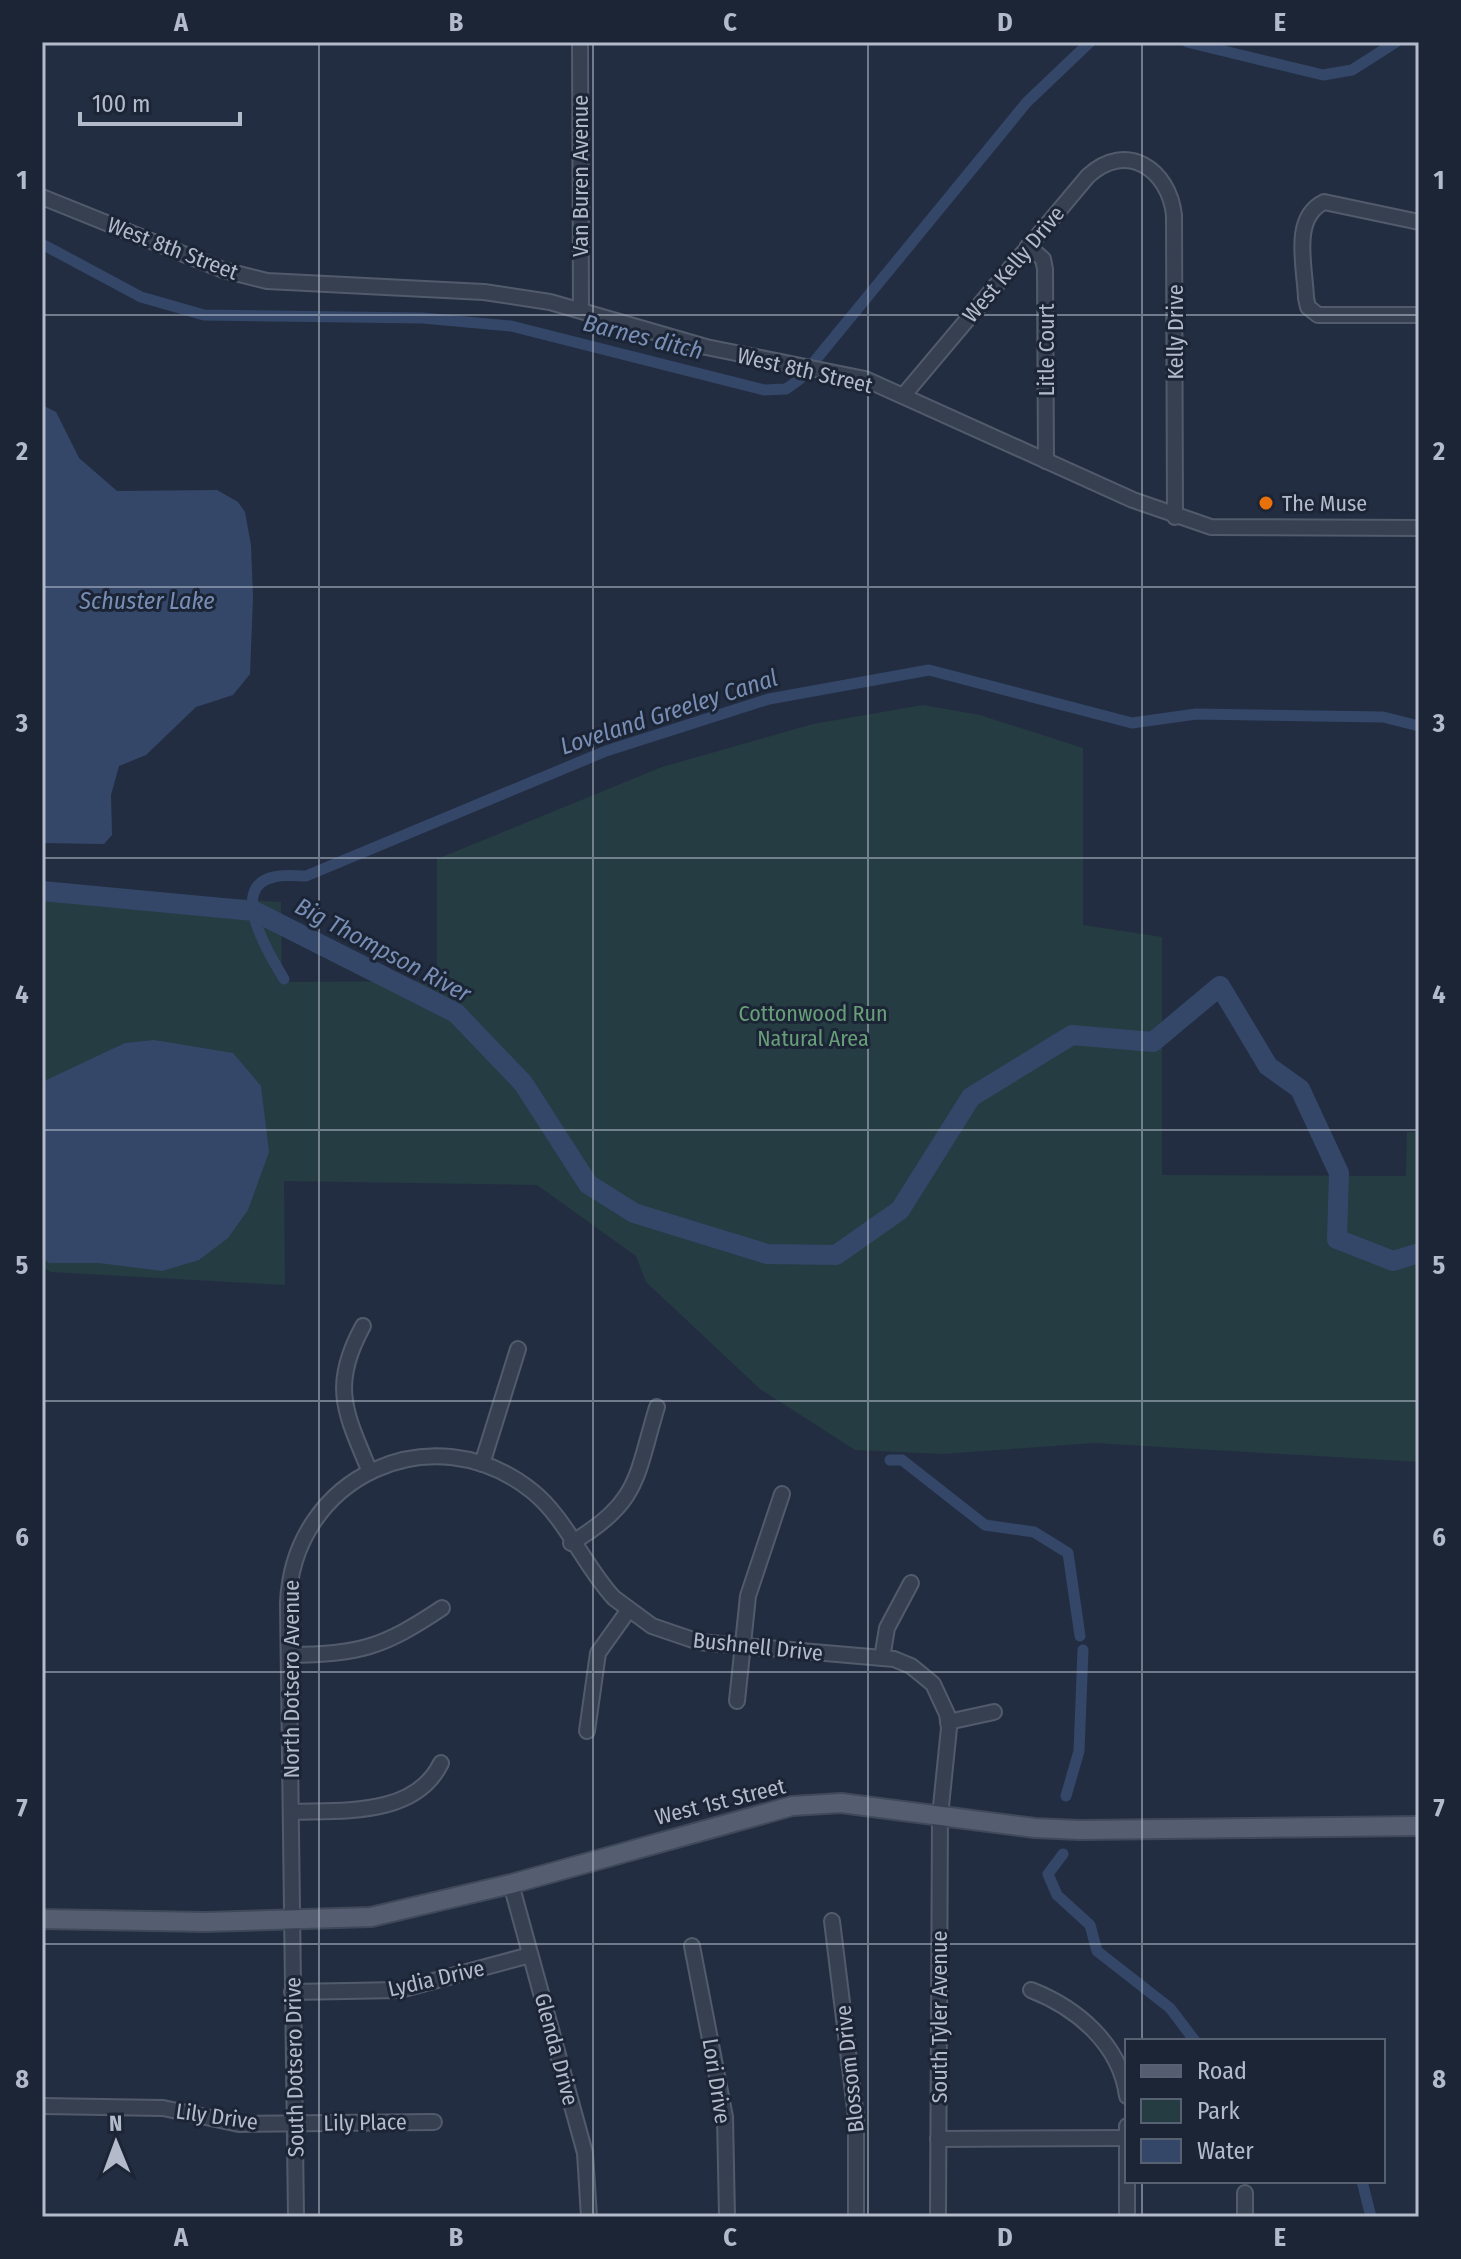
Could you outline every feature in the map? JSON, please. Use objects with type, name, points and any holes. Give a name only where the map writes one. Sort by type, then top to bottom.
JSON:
[{"type":"main road","name":"West 1st Street","points":[[42,1919],[205,1922],[371,1917],[511,1884],[792,1806],[841,1803],[1080,1830],[1419,1826]]},
{"type":"street","name":"Van Buren Avenue","points":[[580,42],[581,310]]},
{"type":"street","name":"West Kelly Drive","points":[[903,396],[1093,171],[1118,162],[1140,164]]},
{"type":"street","name":"Kelly Drive","points":[[1140,164],[1152,168],[1166,184],[1174,215],[1175,517]]},
{"type":"street","name":"West 8th Street","points":[[42,197],[223,270],[267,281],[484,292],[550,302],[706,347],[865,379],[1175,517],[1211,527],[1419,528]]},
{"type":"street","points":[[1419,222],[1324,202],[1314,207],[1303,224],[1306,298],[1308,307],[1318,315],[1419,315]]},
{"type":"street","name":"Litle Court","points":[[1028,246],[1043,259],[1045,269],[1046,461]]},
{"type":"street","points":[[363,1326],[346,1357],[344,1389],[352,1430],[370,1472]]},
{"type":"street","points":[[482,1464],[518,1349]]},
{"type":"street","points":[[571,1543],[623,1505],[631,1491],[657,1407]]},
{"type":"street","name":"Bushnell Drive","points":[[370,1472],[415,1458],[447,1456],[482,1464],[534,1492],[605,1589],[628,1611],[672,1636],[903,1662],[927,1678],[938,1692],[948,1722],[940,1816]]},
{"type":"street","name":"North Dotsero Avenue","points":[[292,1917],[289,1589],[296,1552],[324,1506],[349,1484],[370,1472]]},
{"type":"street","points":[[737,1701],[748,1596],[782,1494]]},
{"type":"street","points":[[882,1658],[887,1628],[911,1583]]},
{"type":"street","points":[[289,1655],[343,1654],[374,1647],[400,1636],[442,1608]]},
{"type":"street","points":[[587,1731],[598,1653],[628,1611]]},
{"type":"street","points":[[948,1722],[994,1712]]},
{"type":"street","points":[[291,1812],[352,1810],[414,1796],[436,1775],[441,1763]]},
{"type":"street","name":"South Tyler Avenue","points":[[938,2217],[940,1816]]},
{"type":"street","name":"Glenda Drive","points":[[511,1884],[585,2153],[589,2217]]},
{"type":"street","name":"South Dotsero Drive","points":[[292,1917],[296,2217]]},
{"type":"street","name":"Blossom Drive","points":[[832,1921],[856,2117],[856,2217]]},
{"type":"street","name":"Lori Drive","points":[[692,1946],[725,2117],[727,2217]]},
{"type":"street","name":"Lydia Drive","points":[[292,1992],[400,1990],[530,1955]]},
{"type":"street","points":[[1031,1990],[1056,2000],[1106,2044],[1120,2065],[1125,2087]]},
{"type":"street","name":"Lily Drive","points":[[42,2106],[154,2108],[239,2124],[295,2123]]},
{"type":"street","name":"Lily Place","points":[[295,2123],[434,2122]]},
{"type":"street","points":[[938,2139],[1125,2138]]},
{"type":"street","points":[[1127,2183],[1127,2217]]},
{"type":"street","points":[[1245,2193],[1245,2217]]},
{"type":"green space","name":"Cottonwood Run Natural Area","points":[[923,705],[980,715],[1083,748],[1083,925],[1162,937],[1162,1175],[1406,1176],[1407,1132],[1419,1132],[1419,1462],[1094,1443],[943,1454],[855,1450],[760,1389],[646,1282],[636,1256],[537,1185],[284,1181],[285,1285],[51,1272],[42,1267],[42,886],[281,902],[282,982],[437,981],[437,859],[662,767],[813,724]]},
{"type":"water","name":"Schuster Lake","points":[[42,405],[56,412],[79,458],[117,491],[217,490],[238,502],[245,512],[251,545],[253,598],[250,674],[233,695],[196,707],[146,755],[119,766],[111,795],[112,835],[104,844],[42,843]]},
{"type":"water","points":[[154,1040],[233,1053],[261,1086],[269,1152],[248,1210],[228,1238],[199,1260],[162,1271],[99,1263],[49,1263],[42,1257],[42,1082],[125,1043]]},
{"type":"waterway","name":"Barnes ditch","points":[[42,244],[141,297],[204,315],[423,318],[511,326],[764,390],[786,389],[800,379],[1027,102],[1090,42]]},
{"type":"waterway","name":"Barnes ditch","points":[[1187,42],[1323,75],[1352,70],[1396,42]]},
{"type":"waterway","name":"Loveland Greeley Canal","points":[[284,979],[256,924],[253,894],[260,883],[278,876],[306,876],[606,751],[769,699],[929,670],[1132,723],[1196,714],[1383,717],[1419,726]]},
{"type":"waterway","name":"Big Thompson River","points":[[42,891],[254,911],[456,1013],[523,1083],[588,1184],[634,1213],[767,1254],[836,1255],[900,1210],[971,1097],[1072,1035],[1153,1042],[1220,986],[1268,1066],[1300,1089],[1339,1173],[1337,1239],[1393,1261],[1419,1253]]},
{"type":"waterway","points":[[890,1460],[902,1460],[985,1525],[1034,1532],[1068,1553],[1080,1636]]},
{"type":"waterway","points":[[1066,1796],[1079,1751],[1083,1650]]},
{"type":"waterway","points":[[1063,1854],[1048,1874],[1057,1895],[1090,1925],[1097,1951],[1170,2008],[1193,2039]]},
{"type":"waterway","points":[[1362,2183],[1371,2217]]},
{"type":"place","name":"The Muse","points":[[1266,503]]}]
